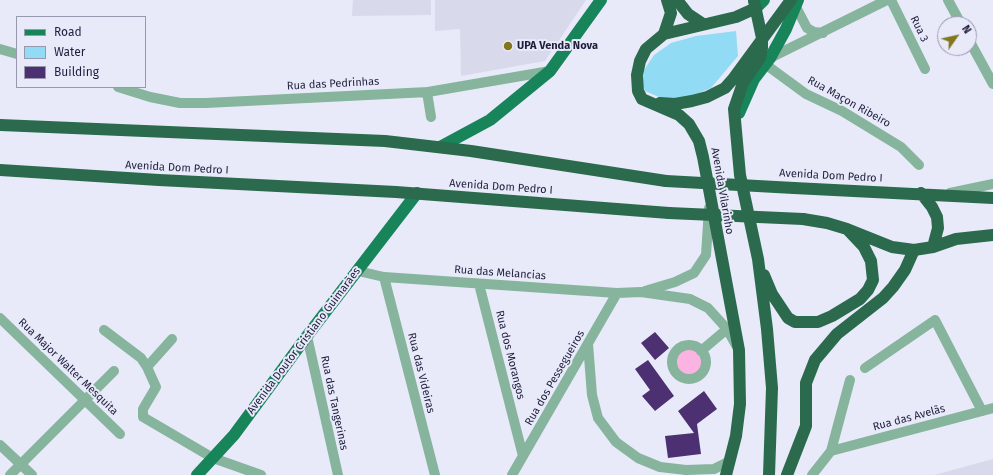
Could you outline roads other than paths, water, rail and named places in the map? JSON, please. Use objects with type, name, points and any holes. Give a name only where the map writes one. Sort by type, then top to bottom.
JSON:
[{"type":"highway","points":[[664,34],[671,13],[667,0]]},
{"type":"highway","points":[[677,0],[688,14],[703,24]]},
{"type":"highway","points":[[735,122],[734,108],[738,95],[743,83],[760,58],[762,48],[762,38],[758,3],[736,17],[664,34],[646,49],[640,61],[637,75],[638,90],[642,99],[648,103],[675,104],[692,102],[707,97],[725,88],[734,79],[762,38],[795,2]]},
{"type":"highway","name":"Avenida Vilarinho","points":[[648,103],[679,115],[689,124],[699,141],[739,350],[740,404],[736,436],[726,475]]},
{"type":"highway","name":"Avenida Vilarinho","points":[[735,122],[740,175],[758,259],[772,388],[769,475]]},
{"type":"highway","name":"Avenida Dom Pedro I","points":[[0,125],[378,141],[470,151],[666,181],[943,194],[993,198]]},
{"type":"highway","name":"Avenida Dom Pedro I","points":[[0,170],[159,180],[401,192],[669,213],[803,220],[827,223],[847,229],[892,247],[914,250],[933,247],[956,239],[993,235]]},
{"type":"highway","points":[[921,193],[932,207],[937,217],[938,228],[933,247]]},
{"type":"highway","points":[[758,259],[772,294],[788,318],[796,322],[818,322],[860,299],[868,290],[873,280],[871,261],[864,248],[847,229]]},
{"type":"highway","points":[[787,475],[806,426],[806,383],[815,360],[837,334],[883,298],[893,287],[905,270],[914,250]]},
{"type":"main road","points":[[440,147],[496,116],[550,72],[601,0]]},
{"type":"main road","name":"Avenida Vilarinho","points":[[735,122],[754,79],[767,61],[795,2]]},
{"type":"main road","points":[[470,151],[469,141],[477,127]]},
{"type":"main road","points":[[401,192],[406,197],[408,205]]},
{"type":"main road","name":"Avenida Doutor Cristiano Guimarães","points":[[197,475],[234,434],[417,193]]},
{"type":"street","points":[[767,61],[887,0]]},
{"type":"street","name":"Rua 3","points":[[891,0],[925,69]]},
{"type":"street","points":[[948,0],[957,16]]},
{"type":"street","points":[[795,2],[807,28],[814,32],[823,33]]},
{"type":"street","points":[[0,49],[16,54]]},
{"type":"street","points":[[977,55],[993,84]]},
{"type":"street","name":"Rua Maçon Ribeiro","points":[[767,61],[806,94],[842,111],[901,147],[918,165]]},
{"type":"street","name":"Rua das Pedrinhas","points":[[121,88],[180,104],[427,92],[550,72]]},
{"type":"street","points":[[427,92],[431,117]]},
{"type":"street","points":[[943,194],[993,184]]},
{"type":"street","name":"Rua das Melancias","points":[[641,292],[675,282],[694,273],[706,255],[710,198]]},
{"type":"street","name":"Rua das Melancias","points":[[358,271],[384,277],[617,293],[641,292],[690,299],[708,308],[727,329],[739,350]]},
{"type":"street","name":"Rua das Videiras","points":[[384,277],[434,475]]},
{"type":"street","name":"Rua dos Morangos","points":[[480,284],[523,456]]},
{"type":"street","name":"Rua dos Pessegueiros","points":[[512,475],[617,293]]},
{"type":"street","name":"Rua Major Walter Mesquita","points":[[0,318],[120,434]]},
{"type":"street","points":[[865,368],[934,320],[982,411]]},
{"type":"street","points":[[701,351],[727,329]]},
{"type":"street","points":[[104,330],[141,358],[147,367],[156,387],[143,409],[143,416],[213,458],[261,475]]},
{"type":"street","name":"Rua das Tangerinas","points":[[307,336],[338,475]]},
{"type":"street","points":[[147,367],[172,339]]},
{"type":"street","points":[[588,344],[588,369],[592,395],[598,418],[616,442],[638,458],[660,467],[717,472],[730,461]]},
{"type":"street","points":[[10,475],[114,371]]},
{"type":"street","points":[[812,475],[831,451],[850,380]]},
{"type":"street","name":"Rua das Avelãs","points":[[831,451],[993,408]]},
{"type":"street","points":[[0,445],[32,475]]},
{"type":"water","points":[[736,31],[738,56],[711,88],[686,98],[666,100],[645,91],[643,84],[644,70],[654,55],[671,43],[696,36]]},
{"type":"place","name":"UPA Venda Nova","points":[[508,46]]}]
